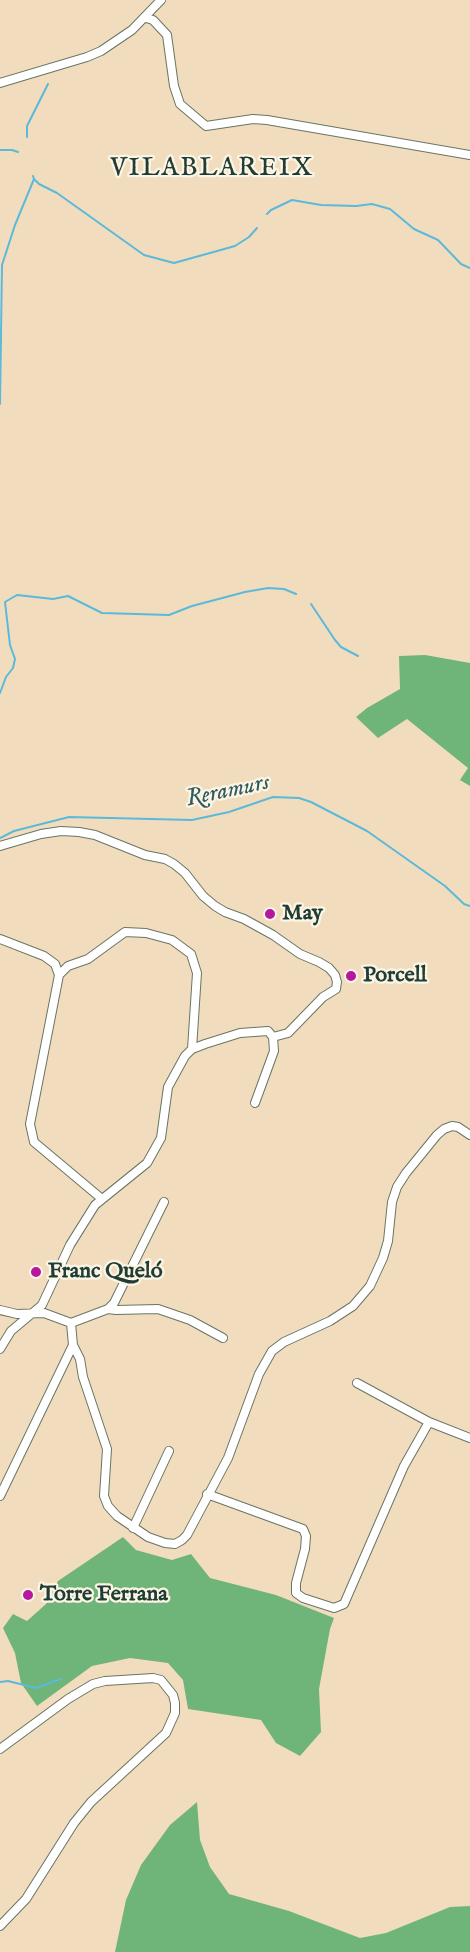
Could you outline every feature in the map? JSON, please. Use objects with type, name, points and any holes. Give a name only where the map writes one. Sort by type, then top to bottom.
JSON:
[{"type":"street","points":[[0,83],[101,51],[132,30],[161,0]]},
{"type":"street","points":[[146,18],[155,22],[167,35],[174,86],[180,104],[206,126],[253,119],[267,120],[470,155]]},
{"type":"street","points":[[0,846],[41,834],[61,831],[79,832],[94,835],[145,855],[165,859],[185,873],[203,896],[215,906],[244,919],[273,935],[300,954],[328,968],[335,975],[336,988],[323,997],[295,1029],[273,1037]]},
{"type":"street","points":[[0,1349],[12,1331],[42,1305],[70,1245],[95,1205],[147,1163],[156,1149],[163,1128],[164,1101],[168,1087],[175,1072],[192,1049],[197,973],[191,954],[172,940],[146,933],[125,932],[88,959],[68,966],[59,975]]},
{"type":"street","points":[[0,939],[44,956],[55,964],[59,975],[30,1124],[34,1142],[102,1199]]},
{"type":"street","points":[[192,1049],[240,1033],[268,1031],[273,1037],[274,1051],[255,1103]]},
{"type":"street","points":[[71,1323],[73,1345],[80,1359],[83,1377],[107,1449],[104,1496],[108,1506],[133,1528],[165,1544],[175,1544],[187,1535],[228,1458],[259,1374],[272,1351],[284,1342],[330,1321],[353,1306],[370,1286],[383,1258],[388,1241],[392,1202],[397,1187],[406,1173],[444,1129],[452,1126],[458,1127],[470,1135]]},
{"type":"street","points":[[0,1310],[16,1314],[44,1313],[71,1323],[108,1309],[114,1303],[164,1202]]},
{"type":"street","points":[[108,1309],[116,1311],[158,1309],[190,1320],[223,1338]]},
{"type":"street","points":[[0,1496],[73,1345]]},
{"type":"street","points":[[357,1383],[429,1422],[470,1438]]},
{"type":"street","points":[[207,1494],[303,1529],[306,1536],[305,1549],[296,1583],[296,1593],[303,1598],[334,1608],[344,1604],[404,1466],[429,1422]]},
{"type":"street","points":[[133,1528],[169,1451]]},
{"type":"street","points":[[0,1749],[68,1699],[93,1684],[153,1678],[161,1680],[173,1695],[175,1713],[166,1732],[91,1802],[74,1823],[26,1899],[0,1926]]},
{"type":"green space","points":[[425,655],[470,663],[470,786],[460,780],[468,768],[407,719],[378,738],[356,717],[400,689],[399,656]]},
{"type":"green space","points":[[123,1537],[136,1550],[172,1560],[191,1554],[210,1578],[276,1595],[334,1618],[319,1689],[321,1732],[300,1756],[276,1743],[261,1720],[188,1709],[183,1680],[168,1663],[130,1658],[92,1666],[37,1706],[21,1683],[15,1653],[3,1628],[13,1614],[27,1621],[46,1604],[58,1581]]},
{"type":"green space","points":[[197,1802],[200,1840],[210,1867],[229,1894],[289,1911],[360,1938],[386,1933],[450,1907],[470,1906],[470,1952],[115,1952],[126,1900],[141,1865],[170,1825]]},
{"type":"waterway","points":[[27,137],[27,126],[48,84]]},
{"type":"waterway","points":[[0,150],[18,152]]},
{"type":"waterway","points":[[0,404],[2,265],[34,179],[33,176]]},
{"type":"waterway","points":[[34,179],[144,255],[174,263],[235,246],[249,237],[257,228]]},
{"type":"waterway","points":[[267,214],[292,200],[321,205],[372,204],[390,209],[414,229],[438,240],[461,264],[470,268]]},
{"type":"waterway","points":[[0,693],[6,677],[13,668],[15,659],[10,645],[5,602],[17,595],[53,599],[68,596],[102,613],[169,615],[192,606],[268,588],[284,589],[296,594]]},
{"type":"waterway","points":[[311,604],[341,647],[358,656]]},
{"type":"waterway","name":"Reramurs","points":[[0,838],[14,831],[69,817],[192,820],[229,812],[273,797],[299,798],[367,831],[445,886],[464,904],[470,906]]},
{"type":"waterway","points":[[0,1682],[8,1681],[36,1688],[61,1679]]},
{"type":"place","name":"May","points":[[270,914]]},
{"type":"place","name":"Porcell","points":[[351,976]]},
{"type":"place","name":"Franc Queló","points":[[36,1272]]},
{"type":"place","name":"Torre Ferrana","points":[[28,1595]]},
{"type":"district","name":"VILABLAREIX","points":[[212,170]]}]
